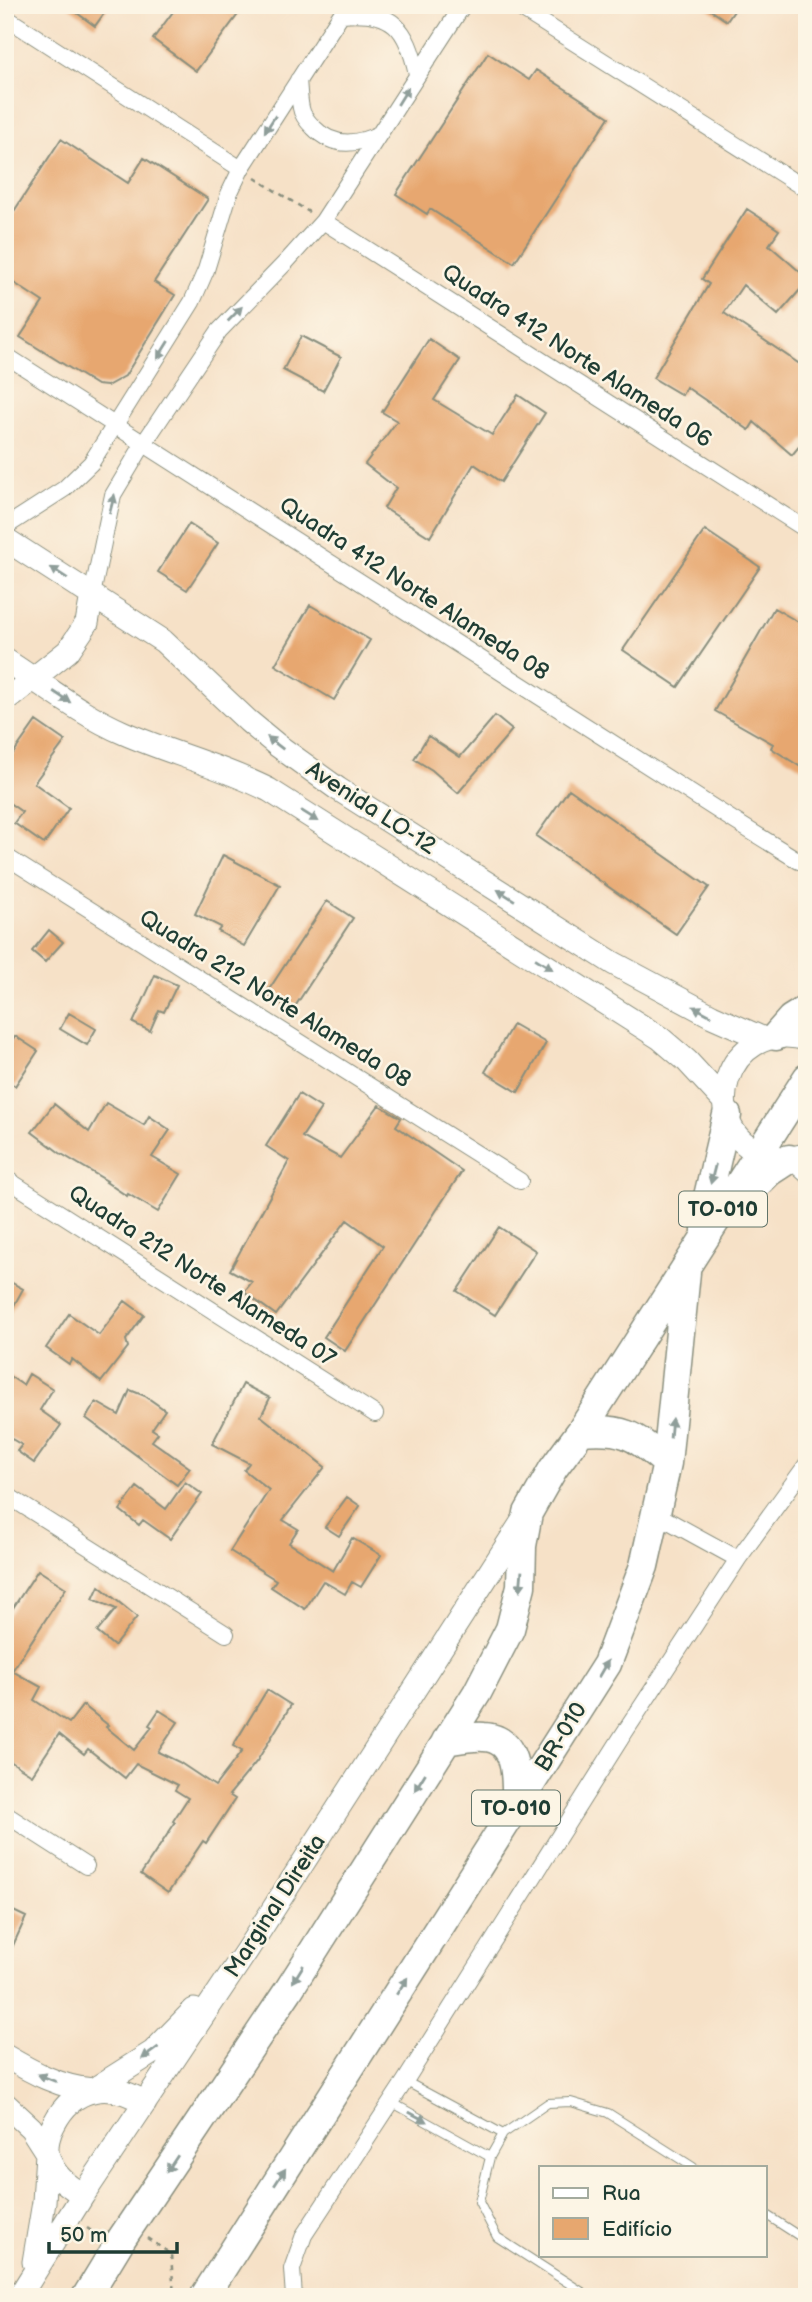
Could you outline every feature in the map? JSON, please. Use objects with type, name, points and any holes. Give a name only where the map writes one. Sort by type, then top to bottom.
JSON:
[{"type":"highway","points":[[770,1037],[807,1009]]},
{"type":"highway","name":"TO-010","points":[[86,2297],[122,2238],[288,1991],[477,1693],[510,1629],[521,1586],[522,1546],[528,1513],[553,1469],[581,1431],[807,1078]]},
{"type":"highway","points":[[710,1228],[706,1205],[726,1108]]},
{"type":"highway","points":[[710,1228],[769,1172],[801,1163]]},
{"type":"highway","name":"BR-010","points":[[204,2297],[607,1664],[644,1566],[667,1463],[686,1265]]},
{"type":"highway","points":[[581,1431],[619,1431],[636,1438],[667,1463]]},
{"type":"highway","points":[[446,1741],[483,1736],[503,1743],[514,1765],[516,1808]]},
{"type":"street","points":[[5,701],[68,651],[80,636],[87,622],[113,495],[144,443],[219,331],[323,221],[463,5]]},
{"type":"street","points":[[515,5],[807,190]]},
{"type":"street","points":[[5,527],[64,489],[91,463],[192,302],[206,270],[229,194],[241,169],[345,10],[370,13],[395,25],[408,42],[417,74]]},
{"type":"street","points":[[5,17],[241,169]]},
{"type":"street","points":[[299,80],[303,114],[323,136],[348,144],[368,140],[379,134]]},
{"type":"street","name":"Quadra 412 Norte Alameda 06","points":[[323,221],[807,530]]},
{"type":"street","name":"Quadra 412 Norte Alameda 08","points":[[5,355],[803,862]]},
{"type":"street","name":"Avenida LO-12","points":[[5,539],[163,641],[277,745],[338,789],[613,963],[712,1016],[770,1037],[794,1035],[807,1039]]},
{"type":"street","name":"Avenida LO-12","points":[[5,660],[99,720],[125,733],[230,771],[269,790],[660,1038],[687,1061],[726,1108],[734,1130],[759,1152]]},
{"type":"street","name":"Quadra 212 Norte Alameda 08","points":[[5,856],[520,1181]]},
{"type":"street","points":[[726,1108],[726,1082],[734,1063],[747,1048],[770,1037]]},
{"type":"street","points":[[759,1152],[801,1163]]},
{"type":"street","name":"Quadra 212 Norte Alameda 07","points":[[5,1178],[375,1414]]},
{"type":"street","points":[[294,2297],[292,2269],[304,2235],[737,1559],[807,1464]]},
{"type":"street","points":[[5,1494],[226,1634]]},
{"type":"street","name":"Marginal Direita","points":[[25,2287],[247,1950],[528,1513]]},
{"type":"street","points":[[656,1514],[737,1559]]},
{"type":"street","points":[[5,1814],[86,1866]]},
{"type":"street","points":[[25,2287],[43,2214],[50,2134],[58,2116],[73,2100],[153,2052],[167,2040],[247,1950]]},
{"type":"street","points":[[5,2056],[51,2080],[74,2088],[119,2090],[145,2104]]},
{"type":"street","points":[[5,2104],[31,2128],[62,2180],[83,2196]]},
{"type":"lane","points":[[405,2081],[503,2134]]},
{"type":"lane","points":[[391,2102],[490,2157]]},
{"type":"lane","points":[[590,2297],[497,2237],[479,2202],[490,2157],[503,2134],[548,2103],[570,2102],[608,2113],[691,2166]]},
{"type":"lane","points":[[766,2215],[807,2241]]},
{"type":"path","points":[[241,169],[323,221]]},
{"type":"path","points":[[5,2171],[5,2213]]},
{"type":"path","points":[[69,2217],[103,2238],[146,2238],[171,2254],[174,2297]]},
{"type":"building","points":[[66,5],[110,5],[95,26]]},
{"type":"building","points":[[178,5],[245,5],[196,71],[153,39]]},
{"type":"building","points":[[703,5],[738,5],[727,21]]},
{"type":"building","points":[[488,53],[529,80],[536,70],[609,117],[514,263],[430,209],[427,214],[396,194]]},
{"type":"building","points":[[61,139],[128,183],[144,158],[208,199],[154,282],[175,295],[125,376],[107,386],[97,385],[20,337],[43,302],[5,277],[5,225]]},
{"type":"building","points":[[747,209],[779,230],[769,245],[807,278],[807,282],[778,315],[743,285],[724,313],[807,369],[807,437],[792,455],[754,422],[749,430],[686,387],[682,395],[653,378],[709,284],[702,279]]},
{"type":"building","points":[[301,336],[341,357],[323,391],[283,370]]},
{"type":"building","points":[[429,339],[460,360],[434,400],[492,435],[518,395],[545,413],[501,482],[474,464],[430,537],[384,508],[396,488],[365,464],[397,421],[382,412]]},
{"type":"building","points":[[189,524],[218,543],[187,590],[158,572]]},
{"type":"building","points":[[705,530],[760,567],[678,687],[623,650]]},
{"type":"building","points":[[310,605],[370,640],[334,700],[275,665]]},
{"type":"building","points":[[774,608],[807,627],[807,771],[771,748],[773,744],[715,711]]},
{"type":"building","points":[[495,716],[512,730],[458,793],[432,770],[414,759],[428,736],[460,757]]},
{"type":"building","points":[[36,721],[65,741],[34,783],[69,808],[44,844],[14,823],[22,812],[5,800],[5,765]]},
{"type":"building","points":[[569,789],[709,887],[676,934],[536,836]]},
{"type":"building","points":[[223,855],[280,885],[244,946],[218,931],[221,927],[195,914]]},
{"type":"building","points":[[327,901],[353,918],[292,1011],[266,994]]},
{"type":"building","points":[[49,930],[63,942],[45,962],[32,951]]},
{"type":"building","points":[[155,975],[177,985],[164,1012],[159,1010],[150,1031],[133,1023]]},
{"type":"building","points":[[69,1013],[96,1029],[87,1045],[60,1029]]},
{"type":"building","points":[[513,1024],[546,1043],[518,1092],[485,1072]]},
{"type":"building","points":[[15,1036],[38,1051],[15,1086],[5,1079],[5,1051]]},
{"type":"building","points":[[299,1094],[321,1108],[302,1137],[340,1158],[379,1105],[401,1118],[396,1126],[462,1171],[345,1351],[324,1337],[383,1246],[347,1220],[276,1315],[244,1292],[252,1282],[230,1270],[289,1161],[266,1146]]},
{"type":"building","points":[[106,1103],[144,1125],[149,1116],[170,1130],[152,1157],[181,1174],[158,1212],[128,1194],[127,1196],[32,1132],[54,1104],[89,1132]]},
{"type":"building","points":[[499,1227],[536,1251],[495,1315],[457,1291]]},
{"type":"building","points":[[5,1279],[23,1289],[5,1322]]},
{"type":"building","points":[[125,1301],[144,1315],[126,1340],[128,1347],[101,1382],[72,1359],[69,1364],[46,1348],[69,1314],[99,1335]]},
{"type":"building","points":[[5,1373],[23,1385],[29,1374],[53,1389],[40,1410],[61,1425],[34,1463],[17,1451],[22,1445],[5,1435]]},
{"type":"building","points":[[243,1384],[270,1398],[261,1416],[325,1467],[283,1520],[298,1529],[289,1543],[333,1571],[352,1538],[381,1555],[361,1587],[352,1582],[345,1594],[323,1581],[305,1609],[271,1587],[276,1580],[230,1551],[269,1490],[244,1470],[249,1463],[212,1444]]},
{"type":"building","points":[[130,1390],[145,1396],[165,1410],[152,1429],[158,1433],[152,1441],[190,1468],[177,1485],[86,1418],[96,1402],[119,1415]]},
{"type":"building","points":[[185,1482],[202,1494],[170,1539],[143,1520],[139,1525],[120,1510],[137,1487],[166,1509]]},
{"type":"building","points":[[347,1497],[360,1506],[339,1536],[325,1527]]},
{"type":"building","points":[[38,1570],[66,1588],[12,1671],[41,1687],[34,1700],[69,1723],[83,1705],[134,1750],[152,1727],[149,1725],[159,1710],[178,1722],[158,1752],[179,1762],[215,1786],[242,1751],[233,1746],[267,1690],[291,1705],[257,1761],[229,1795],[235,1799],[168,1893],[141,1874],[188,1798],[175,1790],[178,1785],[136,1764],[125,1778],[88,1749],[84,1754],[59,1734],[32,1775],[5,1758],[5,1620]]},
{"type":"building","points":[[99,1586],[137,1617],[114,1646],[97,1632],[116,1609],[93,1599]]},
{"type":"building","points":[[5,1907],[26,1917],[5,1963]]}]
